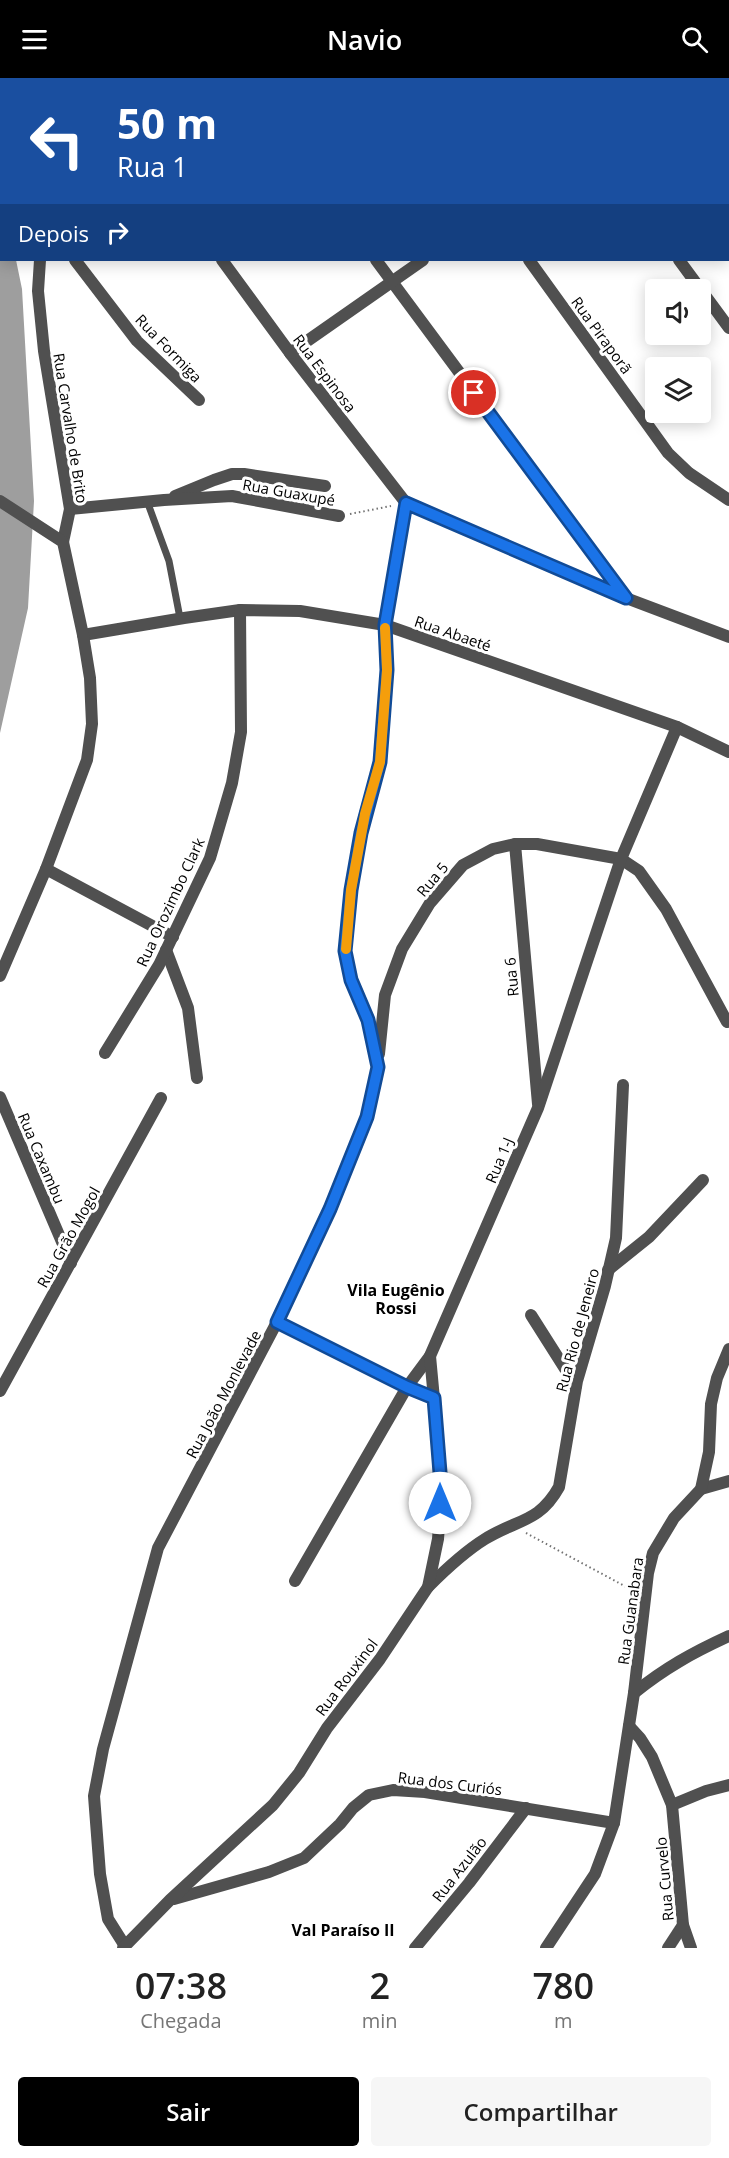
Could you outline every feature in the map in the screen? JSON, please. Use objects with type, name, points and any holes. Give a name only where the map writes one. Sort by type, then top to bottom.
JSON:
[{"type":"street","name":"Rua Carvalho de Brito","points":[[0,976],[46,869],[87,760],[92,724],[90,678],[63,542],[69,509],[44,351],[38,291],[40,261]]},
{"type":"street","name":"Rua Formiga","points":[[76,261],[137,341],[199,400]]},
{"type":"street","name":"Rua Espinosa","points":[[223,261],[290,353],[406,503]]},
{"type":"street","points":[[377,261],[626,598]]},
{"type":"street","points":[[290,353],[422,261]]},
{"type":"street","name":"Rua Piraporã","points":[[530,261],[668,453],[689,473],[729,500]]},
{"type":"street","points":[[680,261],[729,328]]},
{"type":"street","points":[[164,500],[232,474],[325,486]]},
{"type":"street","name":"Rua Guaxupé","points":[[69,509],[232,496],[339,516]]},
{"type":"street","points":[[0,501],[63,542]]},
{"type":"street","points":[[406,503],[626,598],[729,637]]},
{"type":"street","name":"Rua João Monlevade","points":[[124,1947],[108,1919],[100,1874],[94,1796],[103,1749],[158,1548],[277,1322],[330,1209],[367,1117],[378,1067],[368,1020],[351,980],[345,951],[351,890],[365,814],[380,762],[387,670],[385,625],[406,503]]},
{"type":"street","name":"Rua Abaeté","points":[[83,635],[240,610],[300,611],[385,625],[677,727],[729,752]]},
{"type":"street","name":"Rua Orozimbo Clark","points":[[105,1053],[159,966],[210,858],[232,783],[241,732],[240,610]]},
{"type":"street","name":"Rua 1-J","points":[[295,1581],[407,1387],[430,1356],[538,1108],[621,859],[677,727]]},
{"type":"street","name":"Rua 5","points":[[378,1067],[385,995],[402,950],[430,903],[463,865],[493,849],[515,844],[537,844],[621,859]]},
{"type":"street","name":"Rua 6","points":[[515,844],[538,1108]]},
{"type":"street","points":[[621,859],[639,871],[666,909],[727,1022]]},
{"type":"street","points":[[46,869],[173,938]]},
{"type":"street","points":[[166,950],[188,1008],[197,1078]]},
{"type":"street","name":"Rua Rio de Jeneiro","points":[[428,1587],[456,1560],[486,1539],[538,1514],[551,1502],[560,1487],[576,1386],[615,1238],[623,1085]]},
{"type":"street","name":"Rua Caxambu","points":[[0,1097],[71,1263]]},
{"type":"street","name":"Rua Grão Mogol","points":[[0,1391],[161,1098]]},
{"type":"street","points":[[608,1270],[649,1237],[703,1180]]},
{"type":"street","points":[[531,1315],[576,1386]]},
{"type":"street","points":[[277,1322],[407,1387],[434,1398]]},
{"type":"street","points":[[729,1350],[717,1378],[711,1404],[709,1452],[701,1489],[729,1481]]},
{"type":"street","name":"Rua Rouxinol","points":[[124,1947],[170,1900],[273,1805],[299,1773],[327,1728],[380,1659],[428,1587],[438,1539],[441,1485],[430,1356]]},
{"type":"street","name":"Rua Guanabara","points":[[546,1948],[595,1874],[614,1823],[653,1552],[674,1518],[701,1489]]},
{"type":"street","points":[[633,1694],[658,1673],[691,1653],[729,1636]]},
{"type":"street","name":"Rua Curvelo","points":[[629,1726],[652,1757],[672,1805],[683,1925],[691,1948]]},
{"type":"street","points":[[672,1805],[706,1791],[729,1785]]},
{"type":"street","name":"Rua dos Curiós","points":[[170,1900],[269,1872],[304,1858],[340,1824],[353,1808],[369,1795],[393,1790],[425,1792],[614,1823]]},
{"type":"street","name":"Rua Azulão","points":[[415,1948],[469,1883],[526,1808]]},
{"type":"street","points":[[668,1948],[683,1925]]},
{"type":"lane","points":[[147,501],[169,561],[180,618]]},
{"type":"path","name":"Rua Guaxupé","points":[[339,516],[406,503]]},
{"type":"path","points":[[511,1525],[645,1596]]},
{"type":"shaded area","points":[[0,261],[16,261],[22,289],[34,501],[28,608],[0,733]]},
{"type":"slow traffic","points":[[346,949],[351,890],[365,814],[380,762],[387,670],[385,628]]},
{"type":"district","name":"Vila Eugênio Rossi","points":[[396,1299]]},
{"type":"district","name":"Val Paraíso II","points":[[343,1930]]},
{"type":"route","points":[[440,1503],[441,1485],[434,1398],[407,1387],[277,1322],[330,1209],[367,1117],[378,1067],[368,1020],[351,980],[345,951],[351,890],[361,833],[380,762],[387,670],[385,625],[406,503],[626,598],[474,393]]}]
